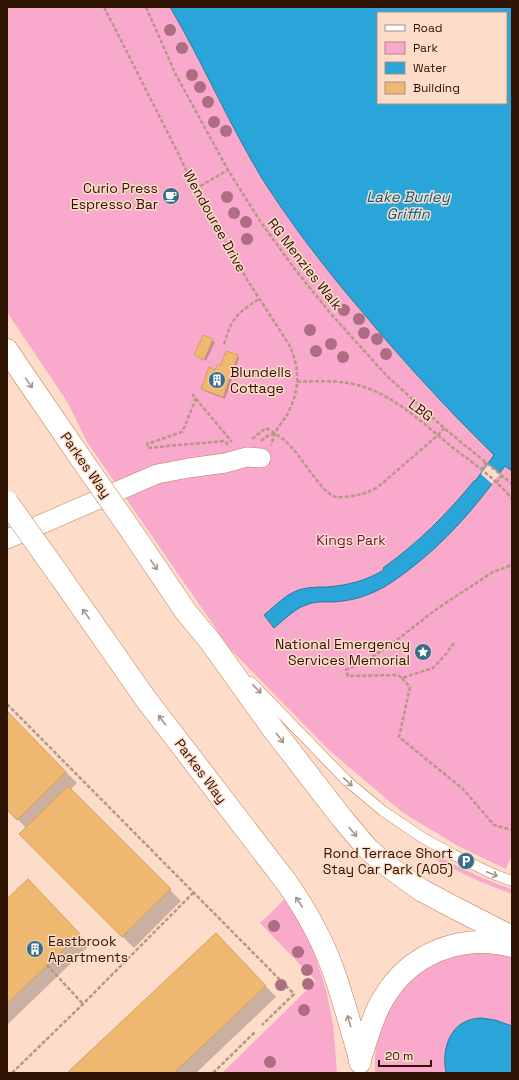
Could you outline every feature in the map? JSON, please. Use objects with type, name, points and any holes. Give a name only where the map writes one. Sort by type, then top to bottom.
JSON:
[{"type":"main road","name":"Parkes Way","points":[[7,350],[186,612],[210,641],[273,729],[359,839],[384,863],[421,890],[512,937]]},
{"type":"main road","name":"Parkes Way","points":[[7,502],[146,698],[301,903],[331,966],[361,1066]]},
{"type":"main road","name":"Parkes Way","points":[[384,863],[440,891],[512,922]]},
{"type":"main road","points":[[361,1066],[372,1023],[382,1000],[390,987],[402,973],[426,956],[439,950],[466,943],[488,942],[512,946]]},
{"type":"street","points":[[7,539],[157,474],[225,463],[247,457],[261,458]]},
{"type":"lane","points":[[210,641],[347,781],[370,801],[398,822],[444,850],[482,870],[512,881]]},
{"type":"path","name":"Wendouree Drive","points":[[104,7],[178,152],[195,189],[259,299],[292,350],[296,364],[298,382],[296,392],[293,402],[275,434]]},
{"type":"path","name":"RG Menzies Walk","points":[[146,7],[175,72],[228,170],[264,227],[294,268],[331,314],[387,376],[444,428],[512,484]]},
{"type":"path","points":[[195,189],[228,170]]},
{"type":"path","points":[[224,344],[233,321],[249,305],[259,299]]},
{"type":"path","name":"LBG","points":[[298,382],[343,382],[379,392],[399,405],[482,470],[512,499]]},
{"type":"path","points":[[192,394],[235,446]]},
{"type":"path","points":[[196,398],[182,432],[146,444],[148,448],[225,441],[229,447]]},
{"type":"path","points":[[266,428],[291,446],[327,491],[333,496],[341,498],[361,495],[378,487],[438,435],[444,428]]},
{"type":"path","points":[[482,470],[487,463]]},
{"type":"path","points":[[495,482],[501,475]]},
{"type":"path","points":[[512,566],[493,572],[438,608],[389,646],[370,658],[346,670],[348,676],[398,674],[410,687],[399,737],[463,789],[494,825],[512,830]]},
{"type":"path","points":[[402,678],[433,668],[454,643]]},
{"type":"path","points":[[7,704],[294,994],[262,1025]]},
{"type":"path","points":[[12,1073],[194,892]]},
{"type":"path","points":[[47,965],[83,1004]]},
{"type":"path","points":[[213,1073],[255,1032]]},
{"type":"green space","name":"Kings Park","points":[[7,7],[170,7],[263,180],[298,231],[380,334],[416,375],[472,434],[512,471],[512,854],[506,869],[458,846],[402,812],[329,750],[230,649],[87,442],[68,403],[7,312]]},
{"type":"green space","points":[[427,849],[468,871],[512,889],[512,894],[445,865],[424,853]]},
{"type":"green space","points":[[286,898],[313,949],[326,990],[333,1024],[337,1073],[222,1073],[316,981],[260,923]]},
{"type":"green space","points":[[457,952],[512,953],[512,1026],[491,1020],[475,1019],[459,1026],[449,1039],[445,1055],[446,1073],[375,1073],[375,1055],[379,1027],[409,977]]},
{"type":"water","name":"Lake Burley Griffin","points":[[170,7],[512,7],[512,471],[505,466],[460,523],[434,549],[393,582],[365,596],[338,602],[316,602],[306,605],[293,612],[274,628],[264,615],[290,594],[302,589],[350,584],[363,580],[384,570],[383,568],[420,538],[443,516],[476,480],[494,455],[441,401],[391,346],[309,246],[263,180]]},
{"type":"water","points":[[481,1018],[495,1020],[512,1026],[512,1073],[446,1073],[445,1054],[450,1036],[462,1023]]},
{"type":"pier","points":[[488,464],[500,474],[492,484],[481,474]]},
{"type":"building","points":[[203,335],[213,339],[204,360],[194,355]]},
{"type":"building","name":"Blundells Cottage","points":[[226,351],[238,355],[223,397],[201,389],[209,367],[215,370],[218,364],[221,365]]},
{"type":"building","points":[[7,711],[66,772],[17,820],[7,810]]},
{"type":"building","points":[[68,786],[171,889],[122,937],[19,834]]},
{"type":"building","name":"Eastbrook Apartments","points":[[28,879],[80,934],[7,1004],[7,899]]},
{"type":"building","points":[[216,933],[266,986],[174,1073],[67,1073]]},
{"type":"place","name":"Curio Press Espresso Bar","points":[[171,196]]},
{"type":"place","name":"Blundells Cottage","points":[[217,380]]},
{"type":"place","name":"National Emergency Services Memorial","points":[[423,652]]},
{"type":"place","name":"Rond Terrace Short Stay Car Park (A05)","points":[[466,861]]},
{"type":"place","name":"Eastbrook Apartments","points":[[35,949]]}]
